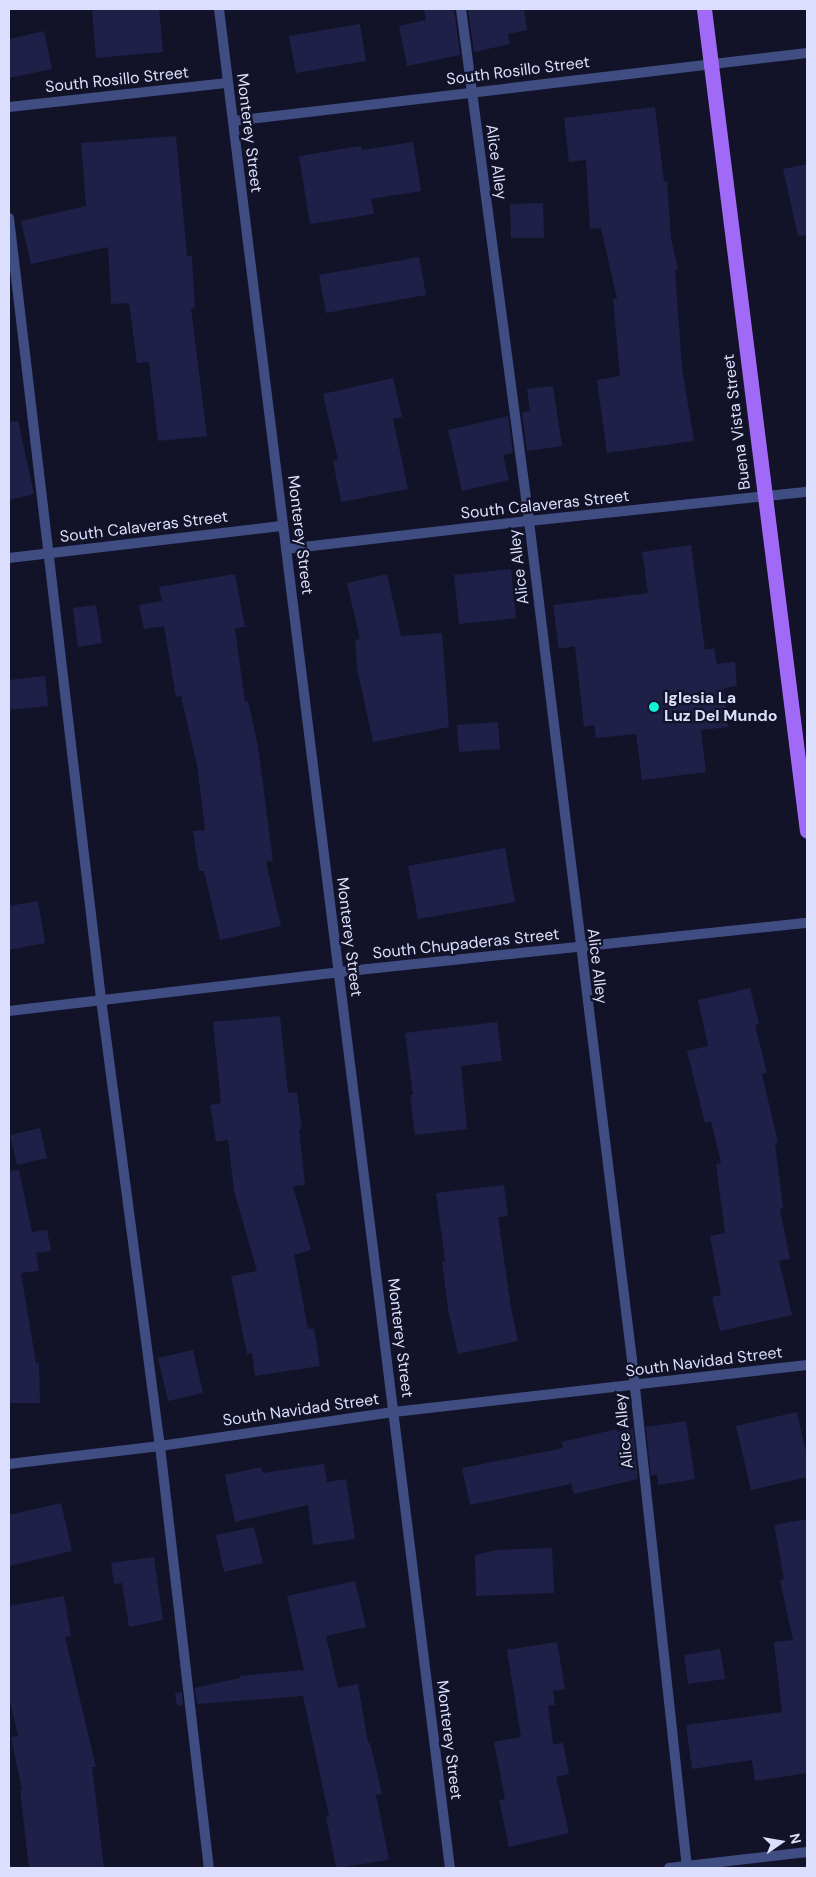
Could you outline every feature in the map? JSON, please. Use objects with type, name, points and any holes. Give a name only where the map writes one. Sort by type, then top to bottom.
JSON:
[{"type":"main road","name":"Buena Vista Street","points":[[704,9],[807,832]]},
{"type":"street","name":"Monterey Street","points":[[219,9],[450,1868]]},
{"type":"street","name":"Alice Alley","points":[[461,9],[529,521],[579,947],[635,1385],[686,1867]]},
{"type":"street","name":"South Rosillo Street","points":[[233,121],[807,52]]},
{"type":"street","name":"South Rosillo Street","points":[[9,107],[228,83]]},
{"type":"street","points":[[9,218],[101,1000],[160,1446],[208,1868]]},
{"type":"street","name":"South Calaveras Street","points":[[286,549],[807,492]]},
{"type":"street","name":"South Calaveras Street","points":[[9,558],[283,526]]},
{"type":"street","name":"South Chupaderas Street","points":[[9,1011],[339,972],[807,923]]},
{"type":"street","name":"South Navidad Street","points":[[9,1464],[160,1446],[394,1412],[807,1365]]},
{"type":"street","points":[[669,1868],[807,1852]]},
{"type":"building","points":[[92,9],[159,9],[163,52],[96,58]]},
{"type":"building","points":[[424,9],[454,9],[460,55],[407,66],[399,26],[426,20]]},
{"type":"building","points":[[468,9],[524,9],[527,30],[508,34],[510,44],[474,52]]},
{"type":"building","points":[[360,24],[366,61],[296,73],[289,36]]},
{"type":"building","points":[[44,31],[52,69],[9,78],[9,39]]},
{"type":"building","points":[[655,107],[664,182],[667,181],[671,238],[678,269],[675,270],[682,368],[694,441],[607,453],[597,380],[620,376],[613,299],[617,299],[601,228],[590,229],[586,160],[569,162],[564,118]]},
{"type":"building","points":[[176,136],[187,256],[192,256],[195,308],[191,309],[207,436],[158,441],[149,362],[137,363],[129,303],[111,304],[108,247],[31,264],[21,221],[86,206],[81,143]]},
{"type":"building","points":[[413,142],[421,191],[371,199],[374,214],[310,224],[299,156],[361,146],[362,150]]},
{"type":"building","points":[[807,164],[807,235],[798,236],[783,169]]},
{"type":"building","points":[[543,203],[544,238],[511,238],[510,204]]},
{"type":"building","points":[[419,257],[426,295],[326,313],[319,275]]},
{"type":"building","points":[[393,378],[402,417],[393,419],[408,489],[341,502],[333,461],[338,460],[323,394]]},
{"type":"building","points":[[553,386],[562,446],[527,451],[522,413],[530,411],[527,389]]},
{"type":"building","points":[[508,416],[513,453],[503,455],[509,480],[462,491],[448,430]]},
{"type":"building","points":[[18,421],[34,494],[9,500],[9,422]]},
{"type":"building","points":[[691,545],[705,650],[714,648],[717,664],[735,662],[737,686],[724,688],[728,727],[701,730],[706,772],[642,780],[636,734],[596,738],[594,725],[584,727],[575,646],[559,649],[553,605],[648,593],[642,552]]},
{"type":"building","points":[[511,569],[516,618],[459,624],[454,575]]},
{"type":"building","points":[[235,574],[245,627],[235,628],[245,702],[248,701],[258,746],[273,861],[266,862],[281,926],[220,940],[204,871],[199,871],[193,831],[205,830],[197,765],[181,696],[176,697],[164,626],[144,629],[139,605],[162,601],[159,587]]},
{"type":"building","points":[[387,574],[401,636],[442,633],[449,727],[373,742],[358,677],[355,640],[360,639],[347,583]]},
{"type":"building","points":[[96,605],[102,643],[78,647],[73,608]]},
{"type":"building","points":[[45,676],[48,706],[9,710],[9,680]]},
{"type":"building","points":[[498,722],[500,749],[459,752],[457,725]]},
{"type":"building","points":[[505,848],[515,902],[418,919],[408,866]]},
{"type":"building","points":[[38,901],[45,943],[9,950],[9,906]]},
{"type":"building","points":[[750,988],[759,1024],[755,1025],[767,1073],[762,1074],[778,1143],[775,1143],[783,1208],[780,1209],[790,1259],[779,1261],[792,1315],[720,1331],[712,1297],[721,1295],[710,1236],[725,1233],[716,1164],[721,1163],[711,1121],[705,1123],[687,1051],[708,1046],[698,1000]]},
{"type":"building","points":[[280,1016],[288,1093],[297,1092],[302,1129],[299,1129],[305,1185],[293,1186],[311,1250],[294,1255],[308,1329],[314,1328],[320,1366],[255,1376],[252,1353],[247,1354],[231,1276],[257,1271],[234,1191],[228,1140],[216,1142],[210,1105],[221,1103],[213,1022]]},
{"type":"building","points":[[497,1022],[502,1061],[461,1066],[467,1129],[415,1135],[410,1095],[413,1095],[405,1033]]},
{"type":"building","points":[[40,1128],[47,1158],[17,1165],[10,1135]]},
{"type":"building","points":[[19,1170],[32,1232],[47,1230],[51,1251],[36,1253],[39,1271],[21,1273],[36,1363],[39,1363],[40,1403],[9,1403],[9,1171]]},
{"type":"building","points":[[504,1185],[508,1216],[498,1217],[511,1308],[518,1341],[458,1354],[448,1309],[442,1261],[445,1261],[436,1193]]},
{"type":"building","points":[[193,1350],[203,1393],[168,1401],[158,1358]]},
{"type":"building","points":[[797,1412],[807,1457],[807,1477],[751,1490],[736,1426]]},
{"type":"building","points":[[686,1421],[695,1479],[658,1485],[657,1474],[651,1476],[646,1427]]},
{"type":"building","points":[[617,1429],[617,1432],[633,1429],[638,1479],[574,1494],[571,1484],[470,1505],[462,1468],[563,1448],[562,1442]]},
{"type":"building","points":[[324,1464],[327,1482],[346,1479],[355,1539],[313,1545],[308,1505],[235,1522],[225,1475],[261,1467],[263,1473]]},
{"type":"building","points":[[61,1503],[72,1551],[9,1566],[9,1515]]},
{"type":"building","points":[[807,1519],[807,1773],[755,1781],[752,1760],[692,1769],[686,1725],[782,1712],[774,1642],[793,1640],[780,1580],[784,1579],[774,1525]]},
{"type":"building","points":[[254,1527],[263,1563],[224,1572],[216,1535]]},
{"type":"building","points":[[552,1548],[554,1593],[476,1596],[475,1555],[496,1550]]},
{"type":"building","points":[[154,1557],[163,1620],[129,1627],[122,1583],[114,1584],[111,1563]]},
{"type":"building","points":[[355,1581],[366,1627],[326,1636],[338,1688],[358,1684],[368,1743],[370,1743],[382,1794],[376,1795],[389,1860],[336,1868],[326,1817],[329,1816],[303,1696],[197,1704],[195,1688],[240,1678],[240,1676],[304,1670],[287,1596]]},
{"type":"building","points":[[64,1596],[71,1636],[65,1637],[96,1767],[92,1767],[104,1868],[29,1868],[20,1790],[22,1790],[11,1737],[18,1736],[9,1696],[9,1606]]},
{"type":"building","points":[[557,1642],[565,1689],[553,1691],[555,1705],[548,1706],[553,1744],[563,1743],[569,1774],[556,1777],[569,1833],[509,1847],[499,1800],[505,1799],[494,1742],[521,1737],[507,1650]]},
{"type":"building","points":[[720,1649],[725,1679],[688,1684],[684,1655]]},
{"type":"building","points":[[182,1692],[183,1705],[177,1706],[175,1693]]},
{"type":"place","name":"Iglesia La Luz Del Mundo","points":[[654,707]]}]
